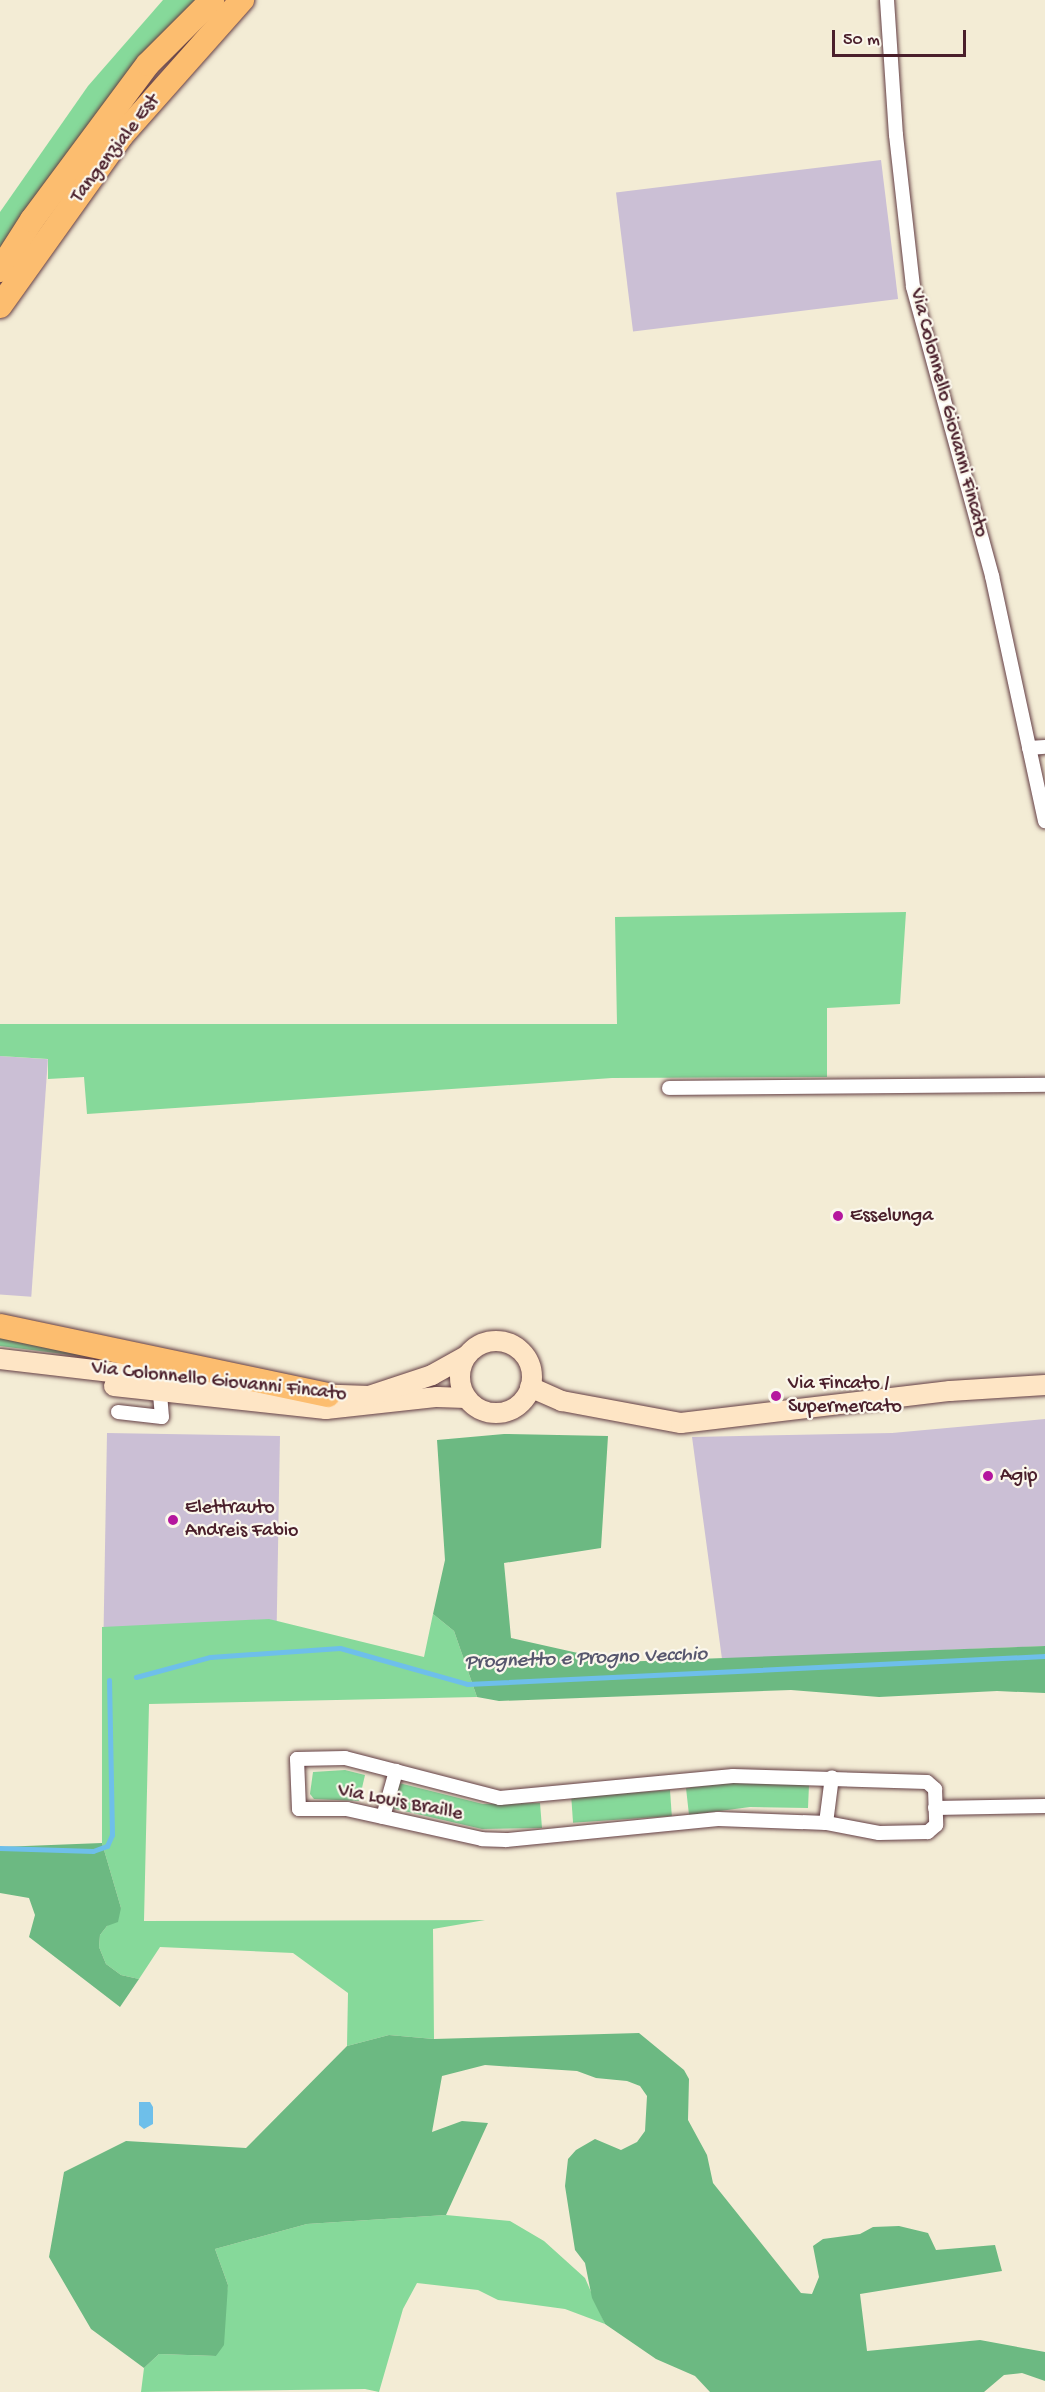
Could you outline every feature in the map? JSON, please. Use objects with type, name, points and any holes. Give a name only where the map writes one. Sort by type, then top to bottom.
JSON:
[{"type":"highway","name":"Tangenziale Est","points":[[0,270],[32,220],[148,64],[212,0]]},
{"type":"highway","name":"Tangenziale Est","points":[[0,306],[122,135],[242,0]]},
{"type":"highway","points":[[0,1326],[328,1395]]},
{"type":"main road","name":"Via Colonnello Giovanni Fincato","points":[[0,1359],[328,1395],[369,1396],[432,1375],[466,1356],[483,1343],[511,1344],[530,1366],[530,1388],[518,1405],[503,1412],[479,1410],[466,1398],[437,1396],[326,1409],[0,1373]]},
{"type":"main road","points":[[466,1356],[459,1377],[466,1398]]},
{"type":"main road","points":[[530,1388],[562,1401],[681,1423],[950,1391],[1045,1384]]},
{"type":"street","name":"Via Colonnello Giovanni Fincato","points":[[887,0],[896,135],[913,287],[992,576],[1045,821]]},
{"type":"street","points":[[1029,748],[1045,747]]},
{"type":"street","points":[[669,1088],[1045,1085]]},
{"type":"street","points":[[118,1412],[162,1417],[160,1392]]},
{"type":"street","name":"Via Louis Braille","points":[[345,1758],[500,1798],[733,1776],[832,1777],[931,1783],[935,1789],[936,1825],[928,1832],[879,1833],[826,1823],[718,1818],[506,1840],[482,1839],[347,1809],[299,1809],[297,1759],[345,1758]]},
{"type":"street","points":[[383,1817],[396,1771]]},
{"type":"street","points":[[826,1823],[832,1777]]},
{"type":"street","points":[[935,1808],[1045,1806]]},
{"type":"shaded area","points":[[881,160],[898,299],[633,331],[616,193]]},
{"type":"shaded area","points":[[0,1056],[48,1059],[31,1297],[0,1295]]},
{"type":"shaded area","points":[[1045,1419],[1045,1646],[722,1659],[692,1437],[892,1433]]},
{"type":"shaded area","points":[[107,1433],[280,1436],[277,1630],[104,1627]]},
{"type":"green space","points":[[163,0],[202,0],[0,257],[0,212],[88,86]]},
{"type":"green space","points":[[906,912],[900,1004],[827,1008],[827,1077],[612,1078],[87,1114],[84,1077],[48,1079],[48,1059],[0,1056],[0,1024],[617,1024],[615,917]]},
{"type":"green space","points":[[0,1333],[119,1361],[0,1346]]},
{"type":"green space","points":[[504,1434],[608,1436],[601,1548],[504,1563],[511,1638],[618,1662],[1045,1646],[1045,1693],[997,1691],[879,1697],[791,1690],[499,1701],[477,1697],[454,1631],[433,1614],[445,1560],[437,1440]]},
{"type":"green space","points":[[433,1614],[454,1631],[477,1697],[149,1704],[144,1921],[485,1920],[433,1929],[434,2039],[389,2035],[347,2046],[348,1993],[293,1953],[160,1947],[139,1979],[121,1975],[106,1964],[99,1947],[100,1935],[121,1908],[102,1843],[102,1627],[269,1619],[424,1657]]},
{"type":"green space","points":[[345,1770],[365,1775],[359,1801],[314,1799],[310,1794],[313,1772]]},
{"type":"green space","points":[[745,1781],[809,1785],[808,1808],[750,1807],[689,1815],[686,1788]]},
{"type":"green space","points":[[399,1783],[483,1804],[540,1803],[542,1828],[482,1829],[391,1808]]},
{"type":"green space","points":[[670,1790],[672,1816],[573,1823],[571,1797]]},
{"type":"green space","points":[[102,1843],[121,1908],[118,1922],[107,1926],[100,1935],[99,1947],[106,1964],[121,1975],[139,1979],[120,2007],[29,1937],[35,1915],[29,1898],[0,1893],[0,1847]]},
{"type":"green space","points":[[639,2033],[684,2070],[689,2079],[688,2120],[707,2155],[713,2183],[801,2293],[812,2294],[819,2277],[813,2246],[823,2239],[860,2234],[873,2227],[899,2226],[928,2233],[936,2250],[995,2245],[1002,2271],[860,2294],[867,2351],[980,2340],[1045,2352],[1045,2381],[1022,2373],[1004,2375],[984,2392],[710,2392],[695,2376],[656,2359],[605,2324],[592,2298],[585,2263],[575,2250],[565,2186],[568,2159],[576,2150],[595,2139],[621,2150],[637,2142],[645,2131],[647,2096],[640,2086],[627,2081],[596,2078],[577,2071],[485,2065],[442,2076],[432,2132],[462,2121],[488,2123],[446,2215],[307,2224],[215,2249],[228,2285],[224,2345],[216,2356],[159,2354],[144,2368],[91,2329],[49,2257],[64,2172],[126,2141],[246,2148],[347,2046],[389,2035],[434,2039]]},
{"type":"green space","points":[[446,2215],[510,2221],[544,2241],[585,2278],[605,2324],[565,2309],[498,2300],[478,2290],[417,2283],[403,2309],[379,2392],[365,2389],[141,2392],[144,2368],[159,2354],[216,2356],[228,2285],[215,2249],[307,2224]]},
{"type":"water","points":[[139,2102],[150,2102],[153,2107],[153,2124],[144,2129],[139,2125]]},
{"type":"waterway","name":"Prognetto e Progno Vecchio","points":[[136,1677],[210,1657],[340,1648],[467,1684],[1045,1656]]},
{"type":"waterway","name":"Prognetto e Progno Vecchio","points":[[0,1848],[93,1851],[107,1846],[112,1835],[109,1680]]},
{"type":"place","name":"Esselunga","points":[[838,1216]]},
{"type":"place","name":"Via Fincato / Supermercato","points":[[776,1396]]},
{"type":"place","name":"Agip","points":[[988,1476]]},
{"type":"place","name":"Elettrauto Andreis Fabio","points":[[173,1520]]}]
